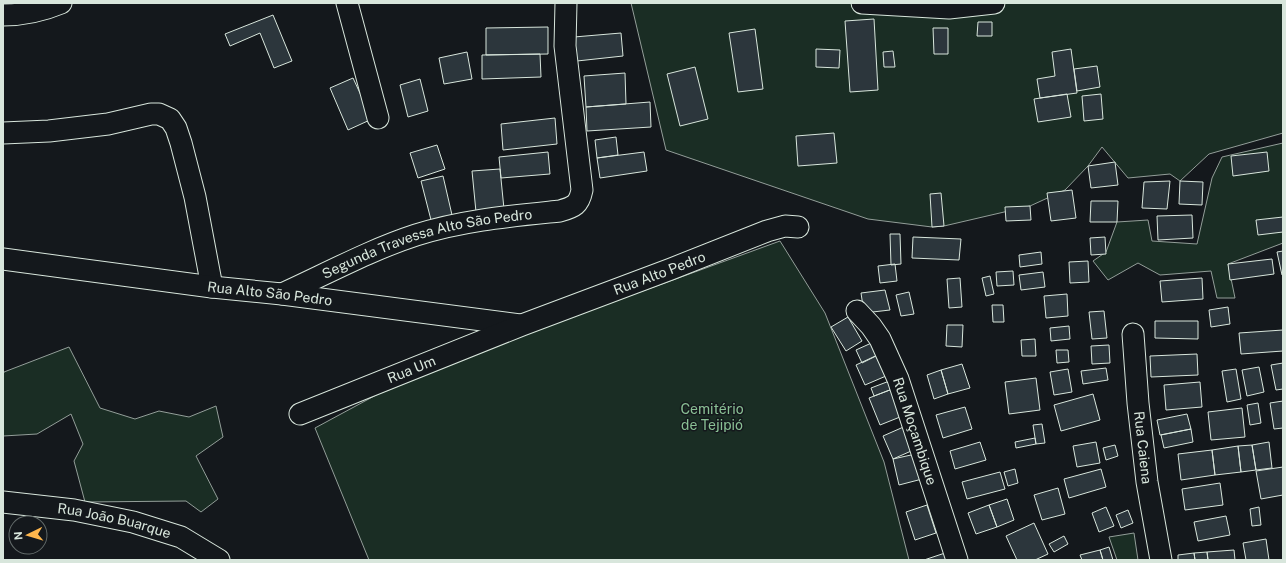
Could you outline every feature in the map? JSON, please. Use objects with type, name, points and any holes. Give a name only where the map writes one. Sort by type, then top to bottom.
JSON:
[{"type":"street","points":[[3,15],[18,15],[47,9],[61,3]]},
{"type":"street","points":[[347,3],[378,118]]},
{"type":"street","name":"Segunda Travessa Alto São Pedro","points":[[282,294],[389,245],[416,235],[483,219],[568,209],[576,204],[580,199],[582,190],[565,46],[566,3]]},
{"type":"street","points":[[862,3],[949,8],[994,3]]},
{"type":"street","points":[[3,133],[49,131],[108,124],[151,114],[159,114],[170,118],[176,128],[181,143],[195,197],[212,287]]},
{"type":"street","name":"Rua Alto Pedro","points":[[522,325],[767,231],[785,226],[798,227]]},
{"type":"street","name":"Rua Alto São Pedro","points":[[11,260],[212,287],[282,294],[522,325]]},
{"type":"street","name":"Rua Moçambique","points":[[857,311],[880,338],[888,354],[910,414],[957,560]]},
{"type":"street","name":"Rua Um","points":[[300,414],[522,325]]},
{"type":"street","name":"Rua Caiena","points":[[1133,334],[1138,403],[1147,482],[1161,560]]},
{"type":"street","name":"Rua João Buarque","points":[[3,502],[74,510],[133,522],[181,537],[219,560]]},
{"type":"green space","points":[[631,3],[1283,3],[1283,133],[1209,154],[1180,181],[1170,174],[1128,178],[1102,147],[1088,166],[1065,190],[1030,206],[944,226],[932,227],[868,219],[666,150]]},
{"type":"green space","points":[[1283,143],[1283,243],[1228,264],[1235,298],[1217,298],[1211,271],[1160,275],[1138,263],[1108,280],[1093,261],[1106,252],[1117,222],[1148,220],[1152,241],[1197,244],[1212,178],[1222,157]]},
{"type":"green space","name":"Cemitério de Tejipió","points":[[780,241],[825,313],[884,462],[909,560],[369,560],[315,428],[378,394],[519,336]]},
{"type":"green space","points":[[69,347],[100,408],[135,419],[159,411],[189,417],[216,406],[223,437],[196,456],[218,499],[201,512],[186,501],[85,502],[74,461],[83,444],[71,414],[37,434],[3,436],[4,372]]},
{"type":"green space","points":[[1134,533],[1138,560],[1117,560],[1109,537]]},
{"type":"building","points":[[273,15],[292,61],[274,68],[260,33],[230,46],[225,34]]},
{"type":"building","points":[[874,19],[878,90],[850,92],[845,21]]},
{"type":"building","points":[[978,22],[992,22],[992,36],[977,36]]},
{"type":"building","points":[[548,27],[548,54],[486,55],[486,28]]},
{"type":"building","points":[[933,28],[948,28],[948,54],[934,54]]},
{"type":"building","points":[[755,29],[763,89],[738,92],[729,33]]},
{"type":"building","points":[[621,33],[623,56],[577,61],[574,37]]},
{"type":"building","points":[[816,49],[840,50],[839,68],[816,67]]},
{"type":"building","points":[[1071,49],[1077,93],[1040,98],[1037,79],[1055,76],[1052,52]]},
{"type":"building","points":[[893,51],[895,67],[884,67],[883,52]]},
{"type":"building","points":[[467,52],[472,79],[444,84],[439,58]]},
{"type":"building","points":[[540,54],[541,77],[482,79],[482,55]]},
{"type":"building","points":[[1097,66],[1100,87],[1077,91],[1074,69]]},
{"type":"building","points":[[695,67],[708,119],[680,126],[667,74]]},
{"type":"building","points":[[625,73],[626,104],[586,107],[584,76]]},
{"type":"building","points":[[353,78],[372,119],[348,130],[330,88]]},
{"type":"building","points":[[420,79],[428,111],[408,117],[400,85]]},
{"type":"building","points":[[1067,94],[1071,117],[1038,122],[1034,99]]},
{"type":"building","points":[[1101,94],[1103,119],[1084,121],[1082,96]]},
{"type":"building","points":[[650,102],[651,127],[587,131],[586,107]]},
{"type":"building","points":[[555,118],[557,144],[503,150],[501,124]]},
{"type":"building","points":[[834,133],[837,163],[798,166],[796,136]]},
{"type":"building","points":[[616,137],[618,155],[597,158],[595,140]]},
{"type":"building","points":[[437,145],[445,169],[418,178],[410,153]]},
{"type":"building","points":[[548,152],[550,174],[501,178],[499,157]]},
{"type":"building","points":[[644,152],[647,171],[600,178],[597,158]]},
{"type":"building","points":[[1267,152],[1269,171],[1233,176],[1231,156]]},
{"type":"building","points":[[1115,162],[1118,185],[1091,188],[1088,166]]},
{"type":"building","points":[[500,169],[504,209],[476,212],[472,171]]},
{"type":"building","points":[[443,176],[452,215],[431,220],[421,181]]},
{"type":"building","points":[[1170,181],[1167,209],[1142,208],[1144,182]]},
{"type":"building","points":[[1180,181],[1203,182],[1202,205],[1179,204]]},
{"type":"building","points":[[1072,190],[1076,218],[1051,221],[1047,193]]},
{"type":"building","points":[[941,193],[944,226],[932,227],[930,194]]},
{"type":"building","points":[[1091,201],[1118,201],[1117,222],[1090,222]]},
{"type":"building","points":[[1030,206],[1031,220],[1006,221],[1005,207]]},
{"type":"building","points":[[1192,215],[1193,238],[1158,240],[1157,216]]},
{"type":"building","points":[[1283,217],[1283,232],[1258,235],[1256,220]]},
{"type":"building","points":[[890,234],[900,234],[901,264],[891,265]]},
{"type":"building","points":[[913,237],[961,239],[959,260],[912,258]]},
{"type":"building","points":[[1105,237],[1106,254],[1091,255],[1090,238]]},
{"type":"building","points":[[1283,251],[1283,274],[1282,275],[1277,252]]},
{"type":"building","points":[[1041,252],[1042,264],[1020,267],[1019,255]]},
{"type":"building","points":[[1272,259],[1274,274],[1230,280],[1228,264]]},
{"type":"building","points":[[1088,261],[1089,282],[1070,283],[1069,262]]},
{"type":"building","points":[[895,264],[897,281],[880,283],[878,266]]},
{"type":"building","points":[[1013,271],[1014,285],[997,286],[996,272]]},
{"type":"building","points":[[1043,272],[1045,287],[1021,290],[1019,275]]},
{"type":"building","points":[[990,276],[994,294],[986,296],[982,278]]},
{"type":"building","points":[[960,278],[962,307],[949,308],[947,279]]},
{"type":"building","points":[[1202,278],[1203,299],[1162,302],[1160,281]]},
{"type":"building","points":[[885,290],[890,310],[864,313],[861,293]]},
{"type":"building","points":[[909,292],[914,314],[901,316],[896,295]]},
{"type":"building","points":[[1067,294],[1068,316],[1046,318],[1044,296]]},
{"type":"building","points":[[992,305],[1003,305],[1004,322],[993,322]]},
{"type":"building","points":[[1228,307],[1230,324],[1211,327],[1209,310]]},
{"type":"building","points":[[1104,311],[1107,338],[1092,339],[1089,312]]},
{"type":"building","points":[[848,317],[862,341],[846,351],[831,327]]},
{"type":"building","points":[[1155,321],[1198,321],[1198,339],[1155,338]]},
{"type":"building","points":[[947,325],[963,325],[962,347],[946,346]]},
{"type":"building","points":[[1069,326],[1070,339],[1051,341],[1050,328]]},
{"type":"building","points":[[1283,330],[1283,351],[1241,354],[1239,333]]},
{"type":"building","points":[[1035,339],[1036,356],[1022,356],[1021,340]]},
{"type":"building","points":[[878,340],[884,352],[862,363],[856,350]]},
{"type":"building","points":[[1109,345],[1110,363],[1092,364],[1091,346]]},
{"type":"building","points":[[1056,350],[1068,350],[1069,362],[1057,363]]},
{"type":"building","points":[[884,352],[893,373],[865,385],[856,365]]},
{"type":"building","points":[[1197,354],[1198,375],[1151,377],[1150,356]]},
{"type":"building","points":[[1283,363],[1283,389],[1276,390],[1271,365]]},
{"type":"building","points":[[962,364],[970,388],[948,394],[941,370]]},
{"type":"building","points":[[1259,367],[1264,392],[1247,396],[1242,370]]},
{"type":"building","points":[[1106,368],[1108,380],[1083,384],[1081,371]]},
{"type":"building","points":[[1068,369],[1072,392],[1054,395],[1050,372]]},
{"type":"building","points":[[1236,369],[1241,399],[1227,402],[1222,371]]},
{"type":"building","points":[[941,370],[948,394],[934,399],[927,375]]},
{"type":"building","points":[[1036,378],[1040,410],[1009,414],[1005,382]]},
{"type":"building","points":[[892,380],[895,388],[874,396],[871,388]]},
{"type":"building","points":[[1200,382],[1202,407],[1166,410],[1164,385]]},
{"type":"building","points":[[895,388],[905,415],[880,425],[869,398]]},
{"type":"building","points":[[1093,394],[1100,420],[1061,431],[1054,405]]},
{"type":"building","points":[[1283,401],[1283,428],[1274,429],[1270,403]]},
{"type":"building","points":[[1258,403],[1261,423],[1250,425],[1247,405]]},
{"type":"building","points":[[965,407],[972,429],[943,438],[936,415]]},
{"type":"building","points":[[1242,408],[1245,437],[1211,440],[1208,412]]},
{"type":"building","points":[[1187,414],[1191,429],[1160,435],[1157,420]]},
{"type":"building","points":[[1042,424],[1045,443],[1036,444],[1033,425]]},
{"type":"building","points":[[908,425],[918,448],[893,459],[883,436]]},
{"type":"building","points":[[1191,429],[1193,442],[1164,448],[1161,435]]},
{"type":"building","points":[[1035,438],[1036,444],[1016,448],[1015,442]]},
{"type":"building","points":[[980,442],[986,460],[955,469],[950,451]]},
{"type":"building","points":[[1096,442],[1100,463],[1077,467],[1073,446]]},
{"type":"building","points":[[1269,442],[1272,468],[1256,470],[1252,445]]},
{"type":"building","points":[[1115,445],[1118,456],[1106,460],[1103,448]]},
{"type":"building","points":[[1252,445],[1256,470],[1241,472],[1238,446]]},
{"type":"building","points":[[1238,446],[1241,472],[1215,475],[1212,450]]},
{"type":"building","points":[[1212,450],[1215,475],[1181,480],[1178,454]]},
{"type":"building","points":[[920,453],[926,478],[899,485],[893,459]]},
{"type":"building","points":[[1283,467],[1283,495],[1261,499],[1256,471]]},
{"type":"building","points":[[1015,469],[1018,483],[1008,486],[1004,472]]},
{"type":"building","points":[[1101,469],[1106,487],[1069,498],[1064,479]]},
{"type":"building","points":[[1000,472],[1005,489],[967,499],[962,482]]},
{"type":"building","points":[[1220,483],[1223,505],[1185,510],[1182,489]]},
{"type":"building","points":[[1058,488],[1065,514],[1042,520],[1034,495]]},
{"type":"building","points":[[1007,499],[1014,520],[997,527],[989,505]]},
{"type":"building","points":[[927,505],[936,533],[915,540],[906,512]]},
{"type":"building","points":[[989,505],[997,527],[976,534],[968,513]]},
{"type":"building","points":[[1106,507],[1114,526],[1099,532],[1092,513]]},
{"type":"building","points":[[1259,507],[1261,525],[1252,526],[1250,509]]},
{"type":"building","points":[[1128,510],[1133,523],[1121,528],[1116,515]]},
{"type":"building","points":[[1226,516],[1230,535],[1198,541],[1194,522]]},
{"type":"building","points":[[1034,523],[1048,554],[1035,560],[1017,560],[1006,536]]},
{"type":"building","points":[[1064,536],[1068,544],[1054,552],[1049,544]]},
{"type":"building","points":[[1266,539],[1269,560],[1246,560],[1243,543]]},
{"type":"building","points":[[1109,547],[1113,560],[1103,560],[1100,550]]},
{"type":"building","points":[[1100,550],[1103,560],[1082,560],[1080,555]]},
{"type":"building","points":[[1234,550],[1235,560],[1208,560],[1207,552]]},
{"type":"building","points":[[1207,552],[1208,560],[1195,560],[1194,553]]},
{"type":"building","points":[[945,553],[947,560],[924,560]]},
{"type":"building","points":[[1194,553],[1195,560],[1178,560],[1178,555]]}]
